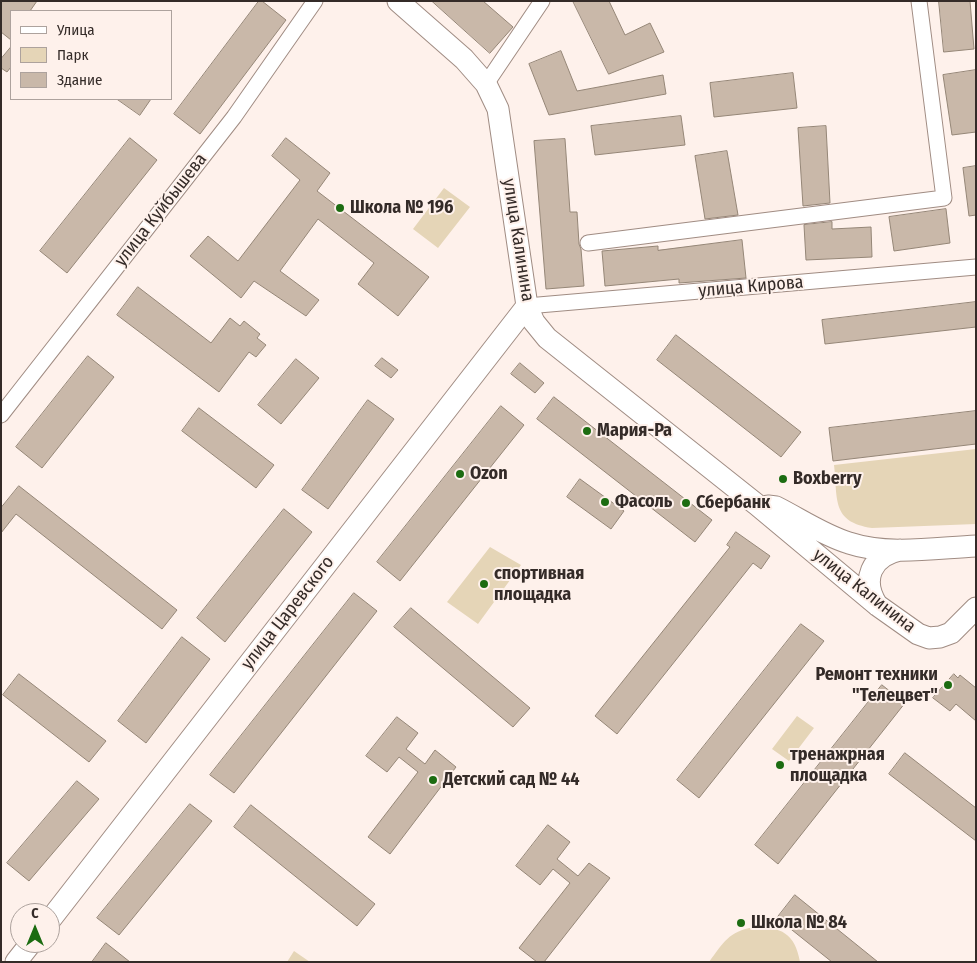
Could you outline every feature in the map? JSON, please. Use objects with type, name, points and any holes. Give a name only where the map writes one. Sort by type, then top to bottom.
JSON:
[{"type":"main road","name":"улица Калинина","points":[[398,1],[464,59],[486,84],[498,109],[527,306],[534,322],[547,338],[756,504],[877,605],[918,634],[929,638],[951,633],[976,608]]},
{"type":"main road","name":"улица Царевского","points":[[60,907],[527,306]]},
{"type":"main road","name":"улица Калинина","points":[[756,504],[776,507],[816,529],[851,544],[900,550],[976,546]]},
{"type":"main road","points":[[954,547],[965,548],[976,553]]},
{"type":"main road","points":[[877,605],[871,596],[869,586],[870,575],[874,566],[881,558],[890,552],[900,550]]},
{"type":"street","name":"улица Куйбышева","points":[[1,415],[234,117],[315,1]]},
{"type":"street","points":[[486,84],[542,1]]},
{"type":"street","points":[[588,243],[944,198],[920,1]]},
{"type":"street","name":"улица Кирова","points":[[527,306],[976,267]]},
{"type":"green space","points":[[444,188],[470,207],[438,248],[413,229]]},
{"type":"green space","points":[[976,449],[976,524],[872,528],[849,520],[839,507],[834,465]]},
{"type":"green space","name":"спортивная площадка","points":[[490,547],[521,565],[478,624],[447,602]]},
{"type":"green space","points":[[797,716],[814,728],[789,761],[772,749]]},
{"type":"green space","points":[[754,927],[772,928],[785,934],[794,944],[800,962],[709,962],[723,943],[732,935]]},
{"type":"green space","points":[[294,951],[310,962],[287,962]]},
{"type":"building","points":[[1,1],[37,1],[31,10],[10,10],[10,39],[1,32]]},
{"type":"building","points":[[259,1],[262,1],[286,20],[200,134],[174,114]]},
{"type":"building","points":[[432,1],[483,1],[513,27],[490,53]]},
{"type":"building","points":[[573,1],[609,1],[625,35],[650,23],[664,52],[609,74]]},
{"type":"building","points":[[939,1],[970,1],[974,49],[944,52]]},
{"type":"building","points":[[10,48],[10,68],[7,72],[1,68],[1,59]]},
{"type":"building","points":[[561,51],[577,91],[663,75],[666,94],[549,115],[529,64]]},
{"type":"building","points":[[976,70],[976,132],[952,135],[943,75]]},
{"type":"building","points":[[793,73],[797,108],[714,117],[710,83]]},
{"type":"building","points":[[118,100],[150,100],[140,115]]},
{"type":"building","points":[[681,116],[685,145],[595,155],[591,126]]},
{"type":"building","points":[[826,126],[830,203],[803,206],[798,128]]},
{"type":"building","points":[[130,138],[157,160],[67,273],[40,251]]},
{"type":"building","points":[[286,138],[330,173],[317,191],[429,277],[398,316],[358,284],[374,263],[318,219],[280,271],[319,300],[306,316],[254,281],[241,298],[190,256],[208,236],[238,261],[300,180],[272,156]]},
{"type":"building","points":[[565,139],[570,212],[577,212],[584,286],[546,289],[534,141]]},
{"type":"building","points":[[727,151],[738,215],[705,219],[695,156]]},
{"type":"building","points":[[976,166],[976,215],[969,216],[963,168]]},
{"type":"building","points":[[946,209],[950,243],[894,251],[889,217]]},
{"type":"building","points":[[832,222],[832,229],[871,227],[872,257],[806,260],[804,225]]},
{"type":"building","points":[[742,240],[746,278],[679,283],[679,279],[605,286],[602,251],[658,246],[658,250]]},
{"type":"building","points":[[138,287],[211,343],[230,318],[240,326],[244,321],[260,334],[257,338],[266,345],[256,357],[249,352],[219,392],[117,315]]},
{"type":"building","points":[[976,302],[976,327],[825,344],[822,320]]},
{"type":"building","points":[[676,335],[801,432],[781,457],[657,360]]},
{"type":"building","points":[[88,356],[114,377],[42,468],[16,447]]},
{"type":"building","points":[[382,358],[398,370],[391,378],[375,366]]},
{"type":"building","points":[[296,359],[319,378],[281,424],[258,405]]},
{"type":"building","points":[[520,363],[544,383],[535,393],[511,374]]},
{"type":"building","points":[[554,397],[712,520],[695,542],[537,419]]},
{"type":"building","points":[[368,400],[394,419],[328,509],[302,490]]},
{"type":"building","points":[[501,406],[524,425],[400,581],[377,562]]},
{"type":"building","points":[[199,408],[274,465],[256,488],[182,431]]},
{"type":"building","points":[[976,411],[976,444],[833,461],[829,428]]},
{"type":"building","points":[[580,479],[624,511],[611,529],[567,497]]},
{"type":"building","points":[[19,486],[177,610],[162,629],[16,514],[1,533],[1,508]]},
{"type":"building","points":[[284,509],[312,532],[225,642],[197,618]]},
{"type":"building","points":[[736,532],[770,556],[761,569],[753,563],[617,734],[595,716],[730,547],[727,545]]},
{"type":"building","points":[[354,593],[377,611],[234,793],[210,775]]},
{"type":"building","points":[[411,608],[530,708],[513,727],[394,627]]},
{"type":"building","points":[[801,624],[824,641],[699,798],[677,780]]},
{"type":"building","points":[[182,637],[210,659],[146,743],[118,721]]},
{"type":"building","points":[[19,674],[106,741],[89,762],[3,695]]},
{"type":"building","points":[[954,674],[958,678],[960,675],[976,688],[976,721],[956,704],[950,711],[933,698]]},
{"type":"building","points":[[882,685],[905,703],[778,864],[755,845]]},
{"type":"building","points":[[397,717],[418,733],[406,749],[425,764],[435,750],[456,767],[390,854],[368,837],[418,772],[399,757],[387,772],[366,756]]},
{"type":"building","points":[[905,753],[976,808],[976,841],[889,774]]},
{"type":"building","points":[[77,781],[99,799],[29,881],[7,863]]},
{"type":"building","points":[[190,804],[212,821],[119,935],[97,918]]},
{"type":"building","points":[[251,805],[375,904],[357,926],[234,827]]},
{"type":"building","points":[[548,825],[570,842],[557,859],[578,876],[589,863],[610,878],[544,962],[537,962],[519,948],[570,883],[553,869],[540,885],[516,866]]},
{"type":"building","points":[[795,895],[878,962],[832,962],[777,918]]},
{"type":"building","points":[[106,943],[130,962],[92,962]]},
{"type":"place","name":"Школа № 196","points":[[340,208]]},
{"type":"place","name":"Мария-Ра","points":[[587,431]]},
{"type":"place","name":"Ozon","points":[[460,474]]},
{"type":"place","name":"Boxberry","points":[[783,479]]},
{"type":"place","name":"Фасоль","points":[[605,502]]},
{"type":"place","name":"Сбербанк","points":[[686,503]]},
{"type":"place","name":"спортивная площадка","points":[[484,584]]},
{"type":"place","name":"Ремонт техники \"Телецвет\"","points":[[948,685]]},
{"type":"place","name":"тренажрная площадка","points":[[780,765]]},
{"type":"place","name":"Детский сад № 44","points":[[433,780]]},
{"type":"place","name":"Школа № 84","points":[[741,923]]}]
